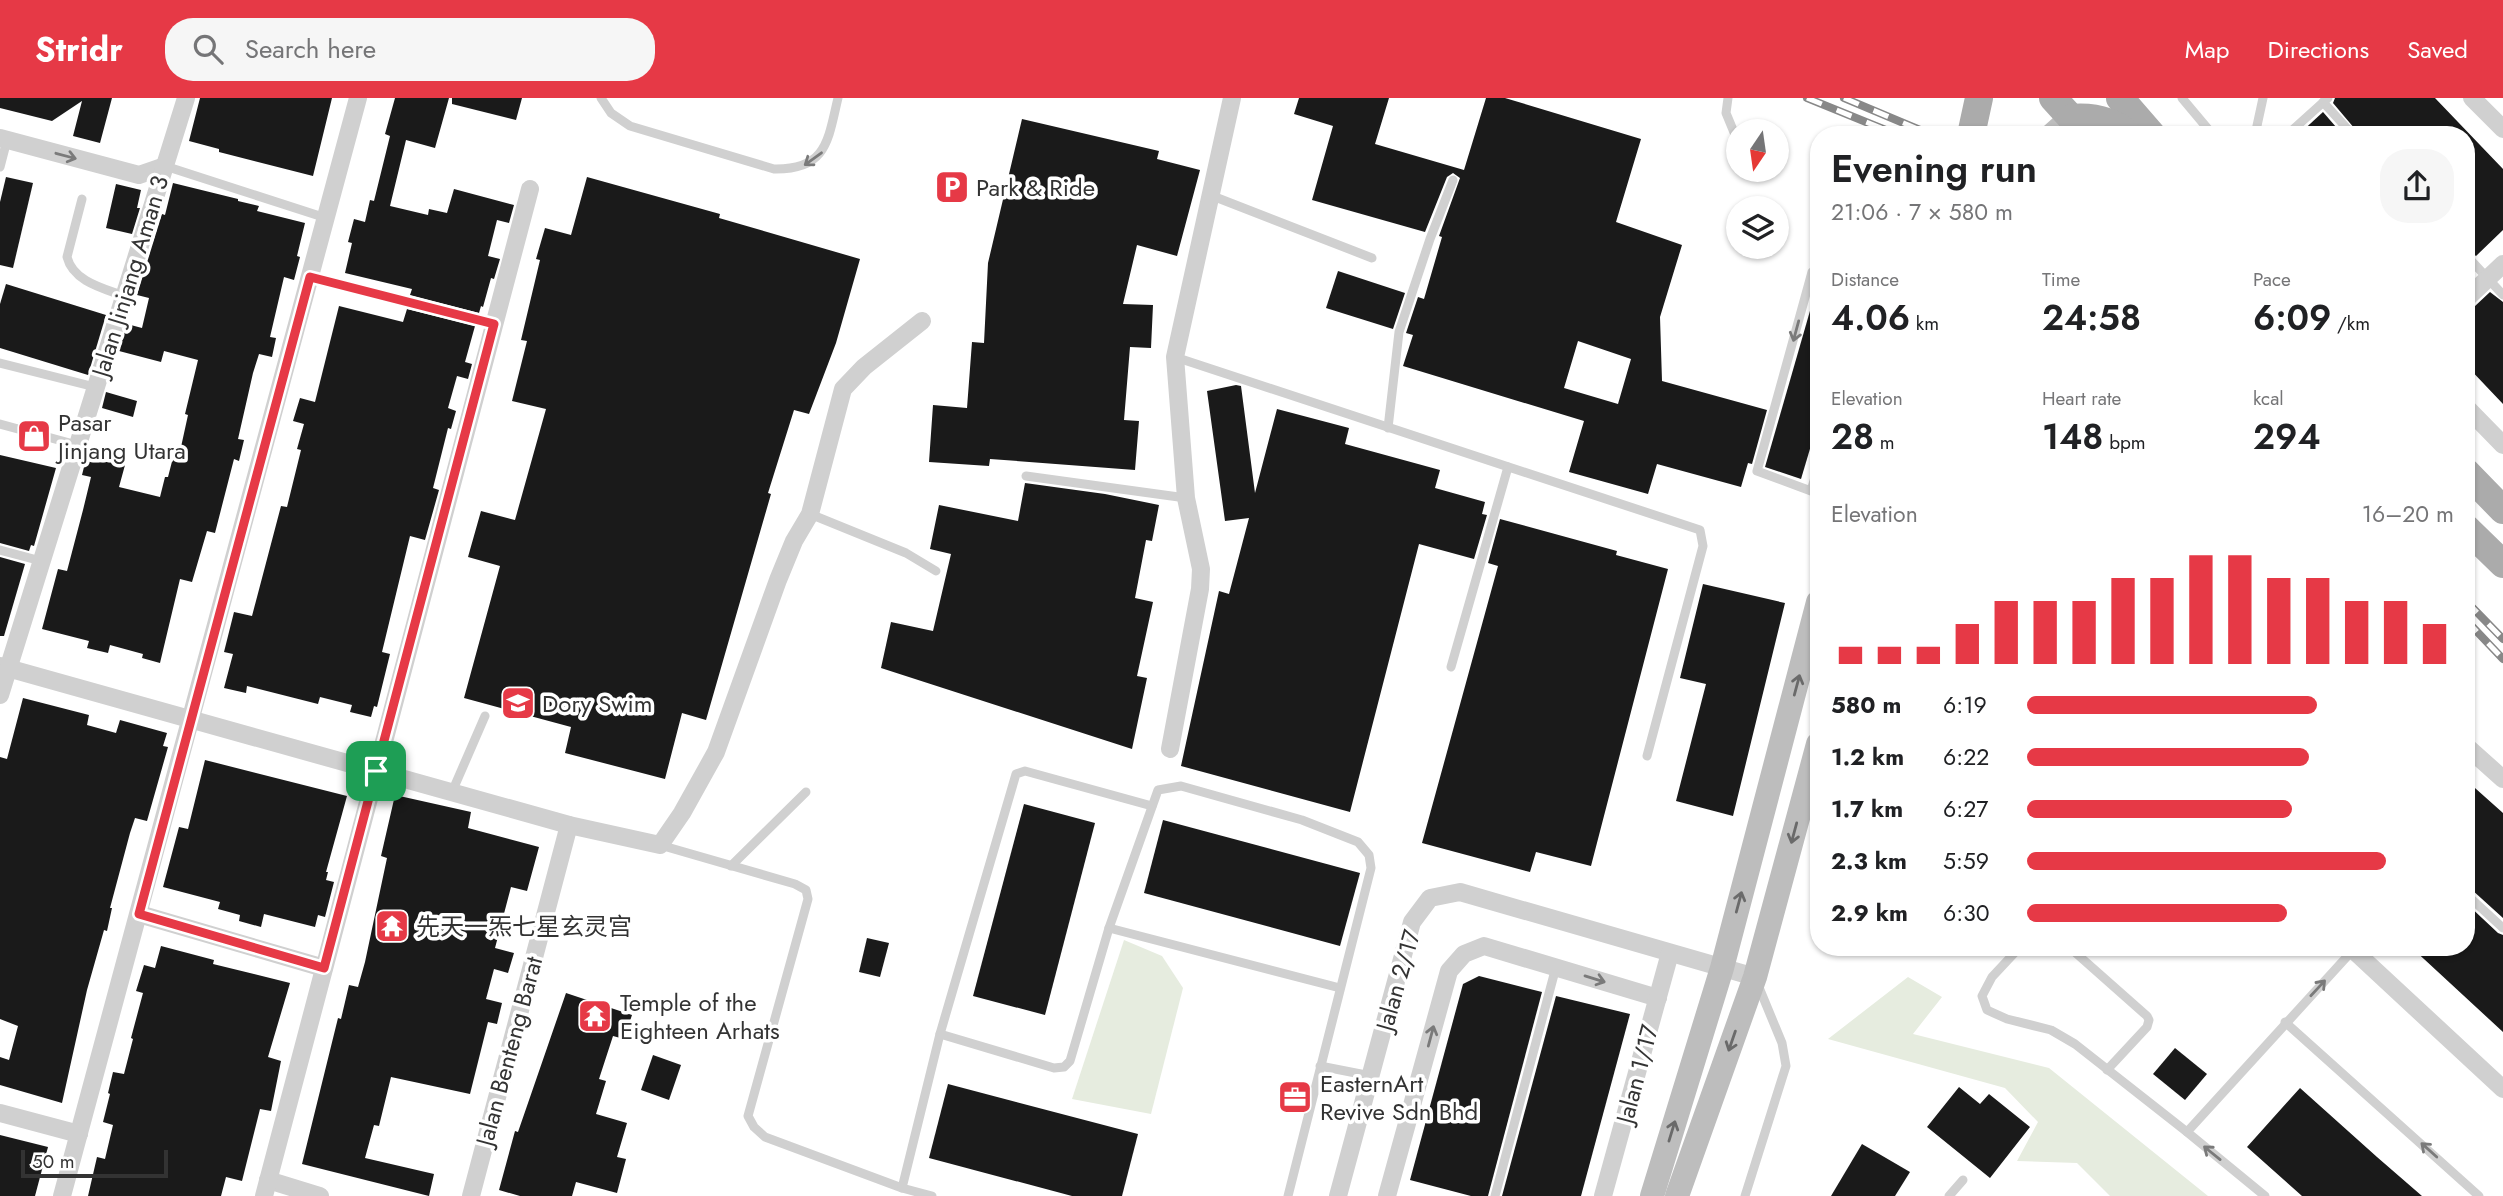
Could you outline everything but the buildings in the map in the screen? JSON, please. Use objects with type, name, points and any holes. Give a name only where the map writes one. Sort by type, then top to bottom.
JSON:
[{"type":"main road","points":[[1973,126],[1979,98]]},
{"type":"main road","points":[[2120,98],[2144,126]]},
{"type":"main road","points":[[2077,119],[2108,126]]},
{"type":"main road","points":[[2475,481],[2503,510]]},
{"type":"main road","points":[[2475,537],[2503,564]]},
{"type":"street","name":"Jalan Jinjang Aman 3","points":[[0,695],[4,667],[41,561],[186,98]]},
{"type":"street","points":[[62,1196],[358,98]]},
{"type":"street","points":[[1170,749],[1200,589],[1201,569],[1186,498],[1175,357],[1232,98]]},
{"type":"street","points":[[2472,98],[2503,129]]},
{"type":"street","points":[[4,139],[139,175],[164,166]]},
{"type":"street","points":[[320,1196],[266,1188],[530,190]]},
{"type":"street","points":[[2475,291],[2503,264]]},
{"type":"street","points":[[4,667],[569,825],[660,845],[682,813],[716,752],[778,580],[794,541],[810,513],[843,389],[864,367],[922,321]]},
{"type":"street","points":[[2475,416],[2503,445]]},
{"type":"street","points":[[1652,1196],[1722,968],[1810,632]]},
{"type":"street","points":[[2475,758],[2503,779]]},
{"type":"street","points":[[1677,1196],[1755,977],[1810,774]]},
{"type":"street","name":"Jalan Benteng Barat","points":[[471,1196],[569,825]]},
{"type":"street","name":"Jalan 2/17","points":[[1338,1196],[1412,922],[1430,898],[1460,892],[1755,977]]},
{"type":"street","points":[[139,914],[324,968]]},
{"type":"street","points":[[1387,1196],[1449,971],[1464,954],[1484,946],[1658,998]]},
{"type":"street","name":"Jalan 1/17","points":[[1603,1196],[1670,953]]},
{"type":"street","points":[[2360,956],[2501,1081]]},
{"type":"street","points":[[0,1113],[79,1134]]},
{"type":"lane","points":[[601,98],[611,113],[630,126],[774,169],[790,169],[804,165],[824,150],[838,98]]},
{"type":"lane","points":[[1728,98],[1726,113],[1728,119]]},
{"type":"lane","points":[[2182,98],[2205,126]]},
{"type":"lane","points":[[2257,126],[2263,98]]},
{"type":"lane","points":[[2297,126],[2325,100],[2346,126]]},
{"type":"lane","points":[[0,167],[4,139]]},
{"type":"lane","points":[[164,166],[326,218]]},
{"type":"lane","points":[[1388,428],[1399,332],[1430,239],[1454,180]]},
{"type":"lane","points":[[1210,195],[1372,258]]},
{"type":"lane","points":[[82,199],[67,257],[69,266],[77,276],[124,296]]},
{"type":"lane","points":[[2475,265],[2503,295]]},
{"type":"lane","points":[[310,277],[494,324]]},
{"type":"lane","points":[[1810,279],[1758,471],[1810,491]]},
{"type":"lane","points":[[1175,357],[1700,530],[1703,546],[1647,756]]},
{"type":"lane","points":[[0,363],[96,387]]},
{"type":"lane","points":[[0,424],[77,445]]},
{"type":"lane","points":[[1451,667],[1508,467]]},
{"type":"lane","points":[[1026,476],[1186,498]]},
{"type":"lane","points":[[810,513],[906,553],[936,570]]},
{"type":"lane","points":[[0,550],[41,561]]},
{"type":"lane","points":[[452,792],[485,716]]},
{"type":"lane","points":[[902,1188],[940,1034],[1016,774],[1025,771],[1152,806]]},
{"type":"lane","points":[[940,1034],[1055,1068],[1064,1068],[1070,1060],[1108,928],[1158,790],[1181,786],[1302,820],[1358,842],[1369,855],[1371,868],[1288,1196]]},
{"type":"lane","points":[[731,866],[806,792]]},
{"type":"lane","points":[[660,845],[795,884],[806,890],[808,900],[748,1116],[754,1127],[765,1137],[902,1188],[932,1196]]},
{"type":"lane","points":[[2475,902],[2503,928]]},
{"type":"lane","points":[[1108,928],[1340,988]]},
{"type":"lane","points":[[2012,956],[1992,977],[1982,996],[1987,1010],[2007,1020],[2051,1030],[2075,1044],[2265,1196]]},
{"type":"lane","points":[[2079,956],[2149,1020],[2147,1027],[2107,1070]]},
{"type":"lane","points":[[2187,1132],[2344,956]]},
{"type":"lane","points":[[1495,1196],[1556,967]]},
{"type":"lane","points":[[1745,1196],[1786,1066],[1782,1043],[1755,977]]},
{"type":"lane","points":[[2285,1022],[2479,1196]]},
{"type":"lane","points":[[1320,1066],[1371,1076]]},
{"type":"lane","points":[[1949,1196],[1963,1180]]},
{"type":"shaded area","points":[[1124,940],[1162,956],[1183,988],[1151,1114],[1072,1099]]},
{"type":"shaded area","points":[[1908,977],[1942,997],[1913,1034],[2049,1068],[2208,1196],[2110,1196],[2077,1163],[2017,1161],[2038,1122],[2005,1088],[1828,1039]]},
{"type":"railway","points":[[1807,98],[1876,126]]},
{"type":"railway","points":[[1844,98],[1911,126]]},
{"type":"railway","points":[[2475,610],[2503,639]]},
{"type":"railway","points":[[2475,629],[2503,659]]},
{"type":"place","name":"Park & Ride","points":[[952,187]]},
{"type":"place","name":"Pasar Jinjang Utara","points":[[34,436]]},
{"type":"place","name":"Dory Swim","points":[[518,703]]},
{"type":"place","name":"先天一炁七星玄灵宫","points":[[392,926]]},
{"type":"place","name":"Temple of the Eighteen Arhats","points":[[595,1016]]},
{"type":"place","name":"EasternArt Revive Sdn Bhd","points":[[1295,1097]]},
{"type":"route","points":[[310,277],[494,324],[376,771],[324,968],[139,914],[310,277]]}]
